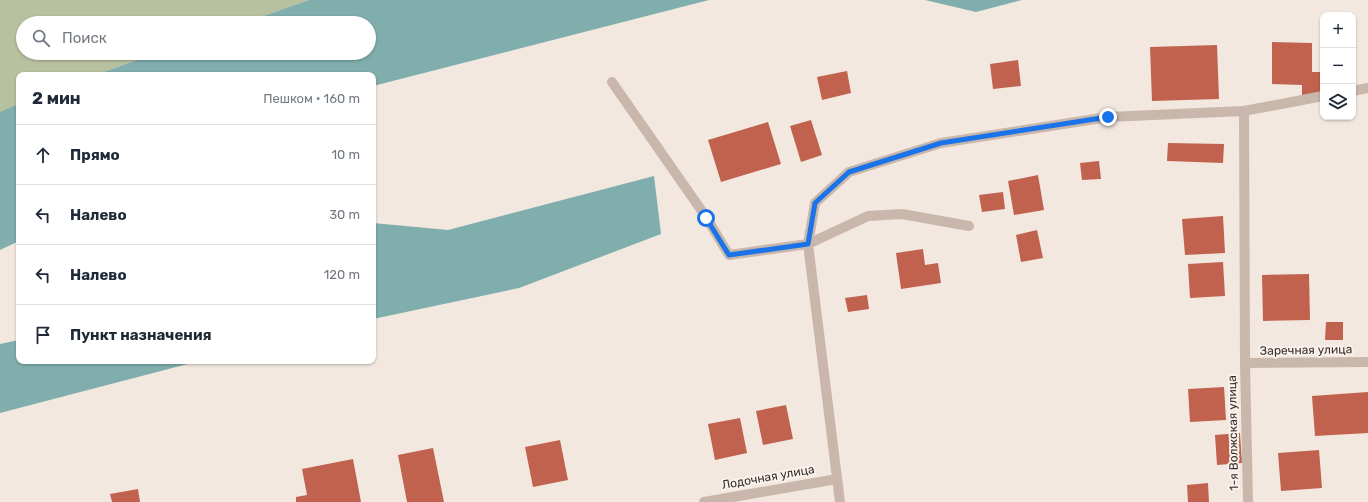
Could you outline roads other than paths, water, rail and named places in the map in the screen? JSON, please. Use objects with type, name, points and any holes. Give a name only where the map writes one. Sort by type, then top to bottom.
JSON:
[{"type":"street","points":[[612,82],[701,211],[729,255],[808,244],[868,216],[902,214],[969,226]]},
{"type":"street","points":[[1356,90],[1368,88]]},
{"type":"street","points":[[840,502],[808,244],[815,203],[849,172],[934,146],[1108,117],[1244,111],[1320,97]]},
{"type":"street","name":"1-я Волжская улица","points":[[1244,111],[1245,363],[1248,502]]},
{"type":"street","name":"Заречная улица","points":[[1245,363],[1368,362]]},
{"type":"street","name":"Лодочная улица","points":[[704,502],[837,478]]},
{"type":"water","points":[[309,0],[709,0],[376,85],[376,72],[103,72],[137,60],[376,60],[376,16],[263,16]]},
{"type":"water","points":[[925,0],[1022,0],[976,12]]},
{"type":"water","points":[[16,105],[16,242],[0,250],[0,112]]},
{"type":"water","points":[[654,176],[661,234],[519,288],[376,318],[376,223],[448,230]]},
{"type":"water","points":[[16,341],[16,364],[188,364],[0,413],[0,344]]}]
